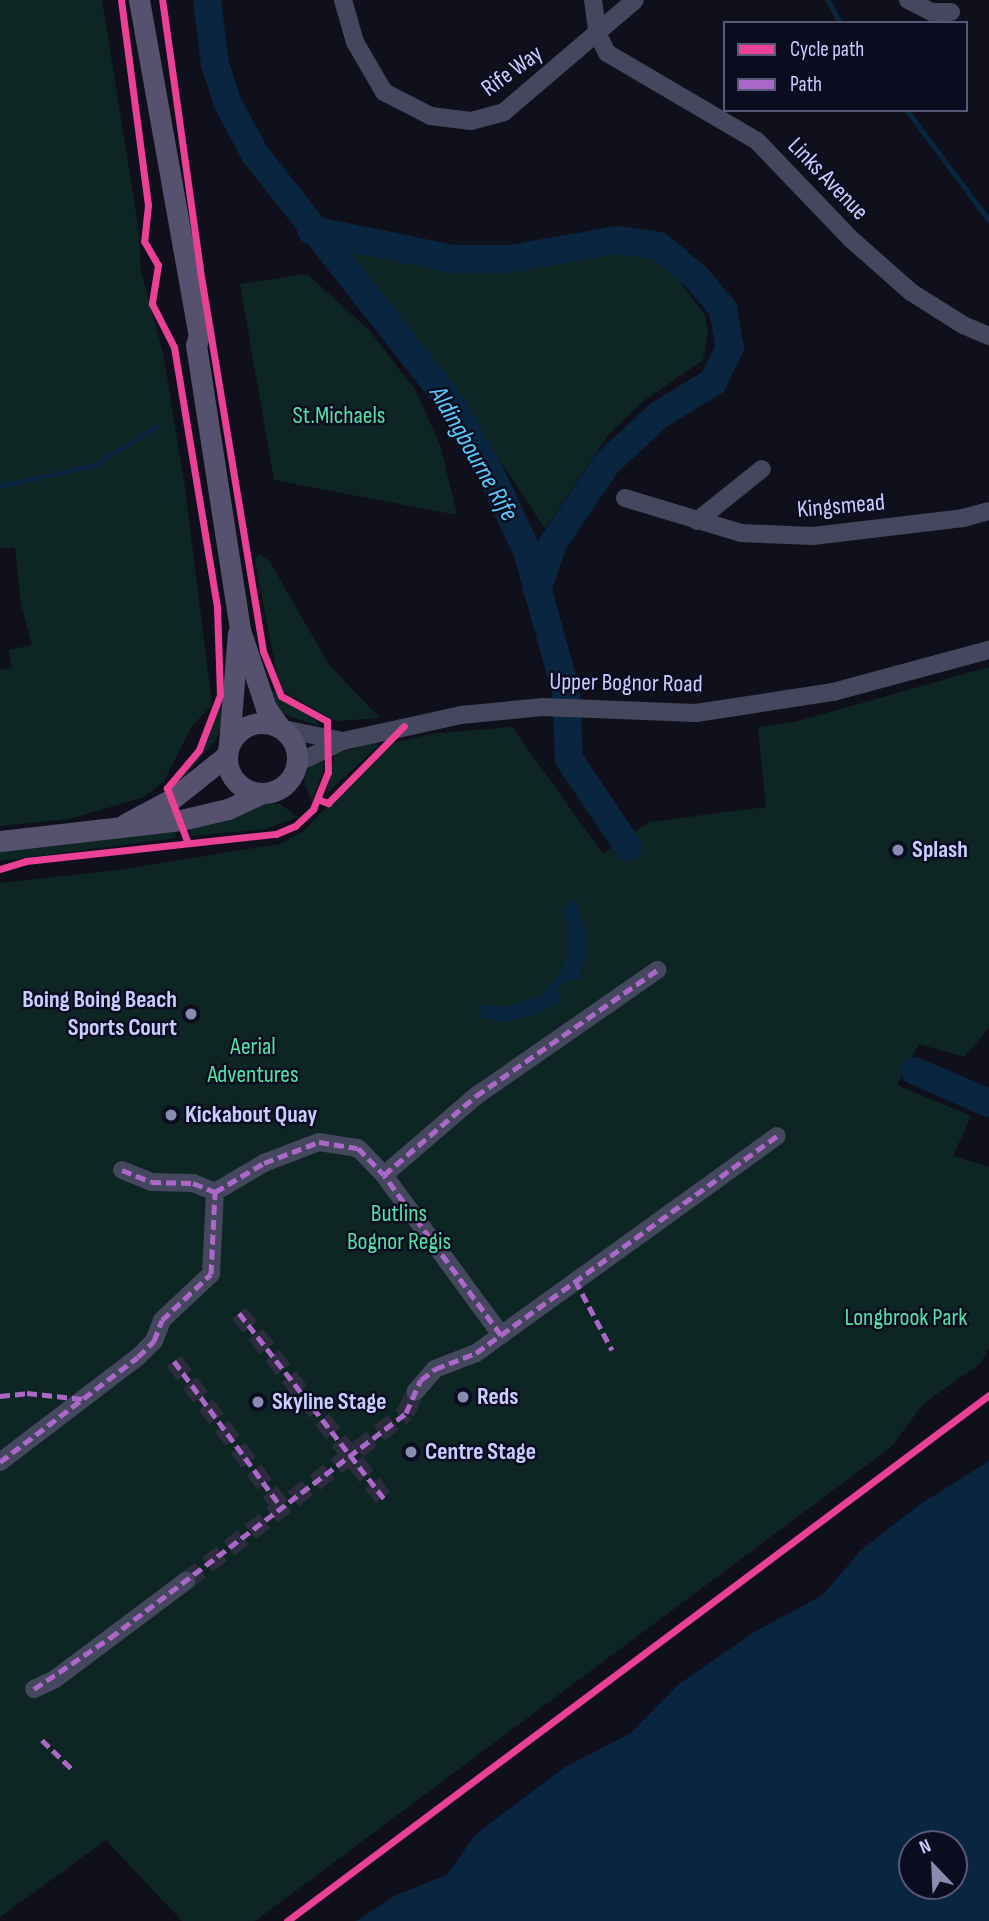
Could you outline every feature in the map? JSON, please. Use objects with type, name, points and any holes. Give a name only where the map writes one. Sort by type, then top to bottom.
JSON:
[{"type":"main road","points":[[0,841],[123,825],[149,826],[195,818],[228,809],[282,787],[297,763],[294,743],[266,708],[240,630],[196,345],[200,336],[176,193],[168,179],[139,0]]},
{"type":"main road","points":[[240,630],[227,751],[234,780],[262,793]]},
{"type":"main road","points":[[123,825],[172,799],[227,751],[249,725],[282,728]]},
{"type":"street","name":"Rife Way","points":[[343,0],[355,42],[384,92],[431,116],[471,121],[504,111],[598,35],[635,0]]},
{"type":"street","points":[[593,0],[598,35]]},
{"type":"street","points":[[908,0],[932,12],[951,12]]},
{"type":"street","name":"Links Avenue","points":[[598,35],[607,53],[757,141],[851,239],[911,292],[963,325],[989,336]]},
{"type":"street","points":[[697,521],[762,469]]},
{"type":"street","name":"Kingsmead","points":[[625,498],[741,533],[813,536],[963,518],[989,511]]},
{"type":"street","name":"Upper Bognor Road","points":[[343,741],[461,715],[542,707],[696,713],[833,692],[989,650]]},
{"type":"street","points":[[282,728],[343,741]]},
{"type":"street","points":[[297,763],[343,741]]},
{"type":"street","points":[[384,1174],[476,1096],[657,970]]},
{"type":"street","points":[[415,1392],[435,1369],[476,1353],[777,1136]]},
{"type":"street","points":[[215,1192],[264,1163],[319,1142],[358,1148],[384,1174],[502,1335]]},
{"type":"street","points":[[122,1170],[151,1182],[194,1183],[215,1192]]},
{"type":"street","points":[[0,1462],[138,1357],[154,1341],[162,1320],[211,1274],[215,1192]]},
{"type":"street","points":[[34,1689],[55,1679],[186,1581]]},
{"type":"green space","points":[[0,0],[102,0],[138,225],[141,272],[163,353],[184,481],[212,705],[192,726],[164,781],[144,797],[70,819],[0,826],[0,670],[12,668],[9,650],[32,645],[21,604],[15,547],[0,549]]},
{"type":"green space","points":[[350,250],[476,272],[619,251],[662,258],[705,315],[708,333],[703,360],[642,402],[609,434],[545,529],[461,401],[356,266]]},
{"type":"green space","name":"St.Michaels","points":[[307,274],[370,331],[416,391],[441,448],[457,515],[274,480],[240,284]]},
{"type":"green space","points":[[260,554],[270,562],[329,665],[380,718],[336,721],[280,690],[255,559]]},
{"type":"green space","name":"Butlins Bognor Regis","points":[[989,667],[989,1028],[964,1057],[919,1044],[897,1085],[971,1116],[953,1156],[989,1167],[989,1348],[980,1364],[924,1403],[891,1447],[255,1921],[182,1921],[106,1840],[0,1917],[0,883],[118,870],[280,844],[304,831],[385,745],[430,734],[512,727],[603,854],[649,822],[766,807],[758,727],[795,722]]},
{"type":"green space","points":[[271,689],[316,720],[319,726],[286,715],[275,705]]},
{"type":"green space","points":[[222,697],[223,725],[215,741],[176,787],[173,784],[208,740]]},
{"type":"green space","points":[[378,741],[377,747],[326,794],[335,754]]},
{"type":"green space","points":[[323,759],[323,771],[312,802],[304,781],[308,768]]},
{"type":"green space","points":[[267,803],[280,804],[298,817],[266,829],[191,836],[189,824]]},
{"type":"green space","points":[[174,827],[176,838],[0,861],[0,850]]},
{"type":"water","points":[[576,899],[586,929],[587,954],[579,979],[565,981],[558,989],[559,1002],[534,1015],[503,1022],[479,1017],[483,1004],[505,1007],[539,996],[561,973],[568,950],[568,922],[562,910]]},
{"type":"water","points":[[989,1461],[989,1921],[356,1921],[396,1895],[447,1875],[475,1835],[565,1767],[631,1733],[678,1685],[754,1632],[823,1595],[860,1551],[919,1505]]},
{"type":"waterway","name":"Aldingbourne Rife","points":[[207,0],[215,64],[227,102],[255,154],[450,402],[490,472],[527,551],[566,692],[569,759],[628,847]]},
{"type":"waterway","points":[[828,0],[840,21]]},
{"type":"waterway","points":[[908,112],[989,220]]},
{"type":"waterway","name":"Aldingbourne Rife","points":[[311,230],[453,259],[510,259],[618,240],[659,246],[696,277],[723,309],[730,347],[713,382],[659,415],[607,463],[552,545],[537,590]]},
{"type":"waterway","points":[[0,486],[95,465],[156,427]]},
{"type":"waterway","name":"Aldingbourne Rife","points":[[915,1071],[989,1103]]},
{"type":"tunnel","points":[[239,1313],[385,1500]]},
{"type":"tunnel","points":[[174,1361],[282,1508]]},
{"type":"tunnel","points":[[186,1581],[406,1413],[415,1392]]},
{"type":"marked path","points":[[0,1462],[138,1357],[154,1341],[162,1320],[211,1274],[215,1192],[264,1163],[319,1142],[358,1148],[384,1175],[476,1096],[657,970]]},
{"type":"marked path","points":[[501,1335],[777,1136]]},
{"type":"marked path","points":[[122,1170],[151,1182],[193,1183],[215,1192]]},
{"type":"marked path","points":[[34,1689],[110,1638],[406,1413],[421,1380],[435,1369],[476,1353],[501,1335],[384,1175]]},
{"type":"marked path","points":[[575,1280],[612,1350]]},
{"type":"marked path","points":[[239,1313],[385,1500]]},
{"type":"marked path","points":[[174,1361],[282,1508]]},
{"type":"marked path","points":[[0,1396],[27,1393],[83,1399]]},
{"type":"marked path","points":[[42,1740],[73,1770]]},
{"type":"cycle path","points":[[121,0],[148,205],[144,241],[158,265],[152,304],[174,347],[217,608],[220,695],[199,750],[167,788],[187,841]]},
{"type":"cycle path","points":[[0,869],[26,861],[276,834],[295,826],[313,809],[328,772],[327,721],[281,696],[263,651],[200,269],[162,0]]},
{"type":"cycle path","points":[[320,800],[328,803],[404,726]]},
{"type":"cycle path","points":[[287,1921],[989,1395]]},
{"type":"place","name":"Splash","points":[[898,850]]},
{"type":"place","name":"Boing Boing Beach Sports Court","points":[[191,1014]]},
{"type":"place","name":"Kickabout Quay","points":[[171,1115]]},
{"type":"place","name":"Reds","points":[[463,1397]]},
{"type":"place","name":"Skyline Stage","points":[[258,1402]]},
{"type":"place","name":"Centre Stage","points":[[411,1452]]},
{"type":"park label","name":"Aerial Adventures","points":[[253,1061]]},
{"type":"park label","name":"Longbrook Park","points":[[906,1318]]}]
